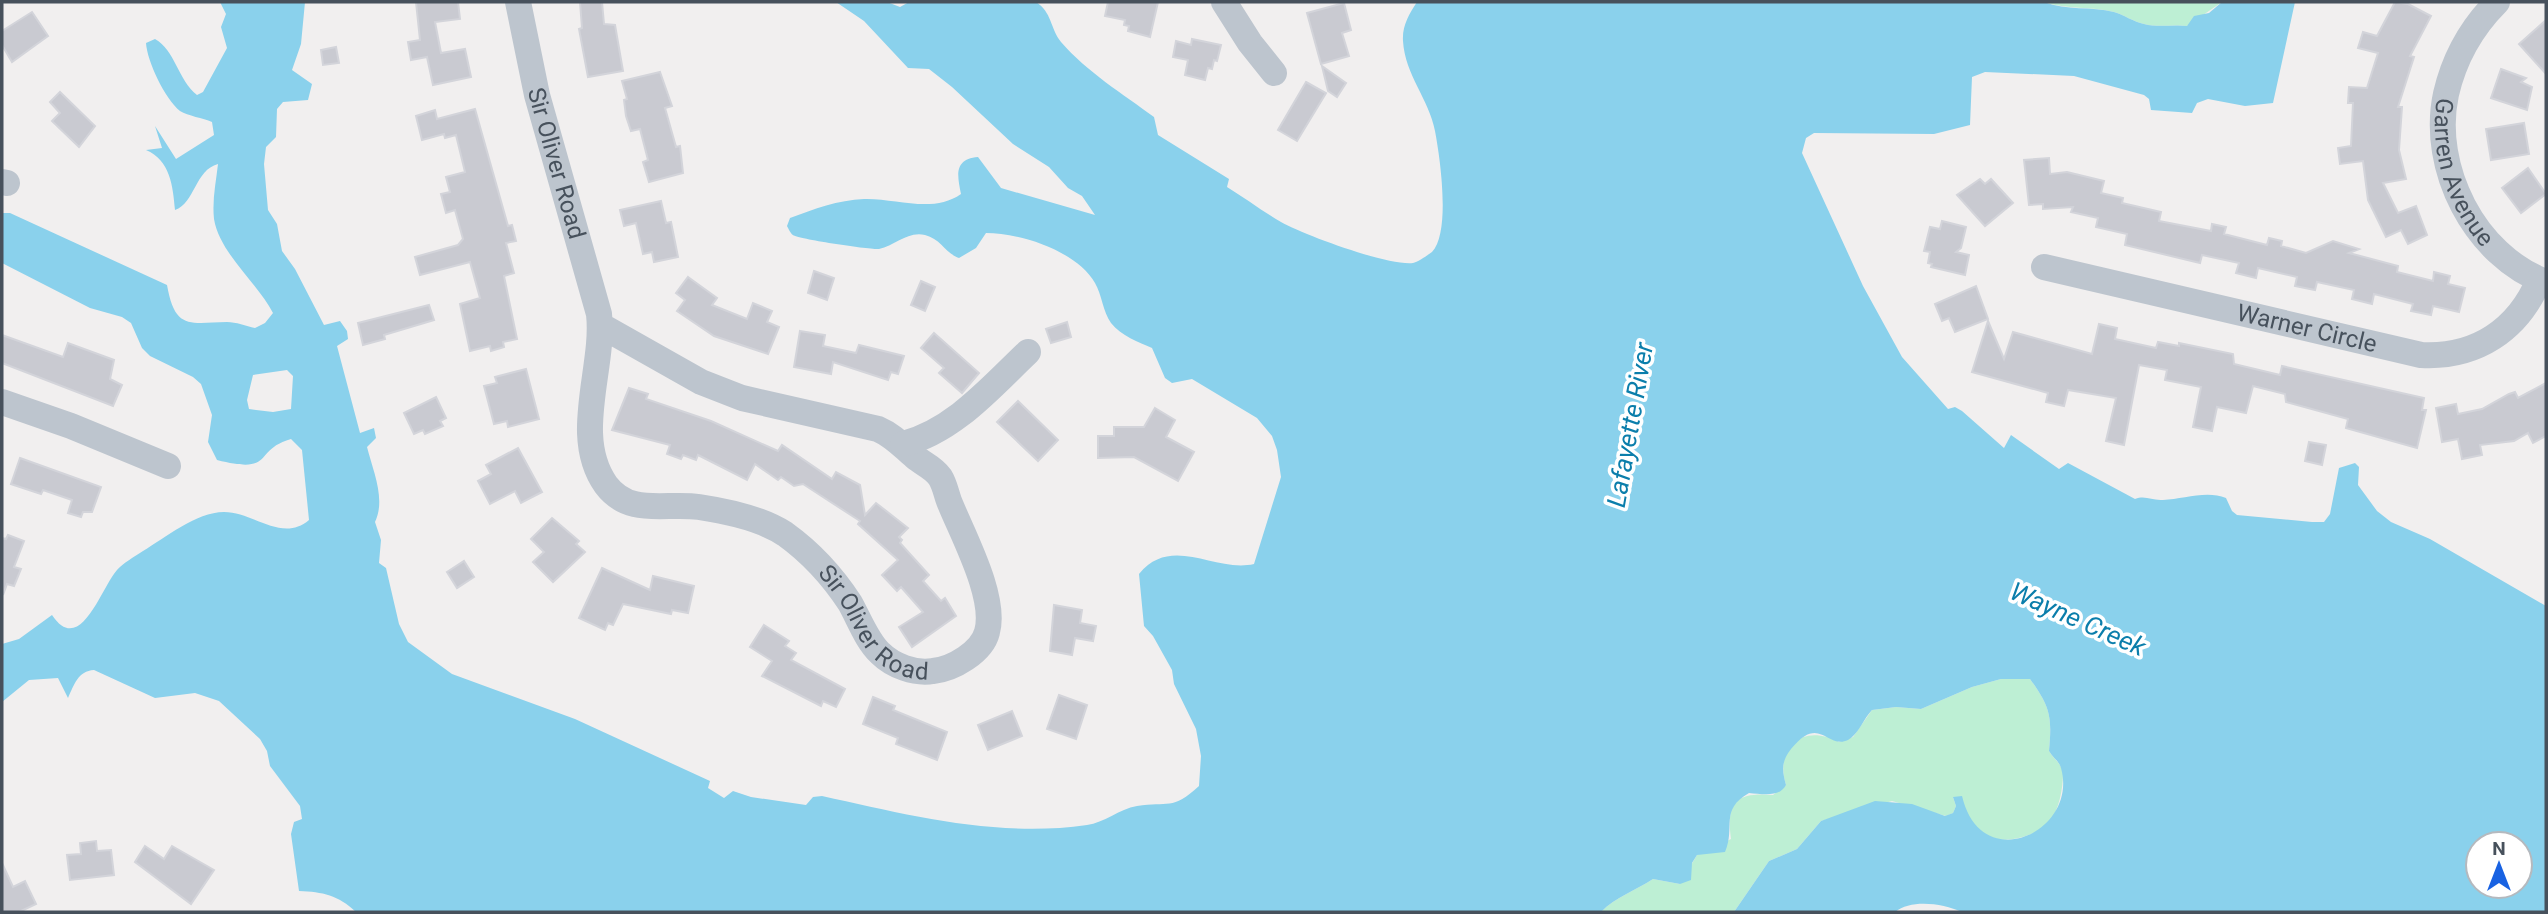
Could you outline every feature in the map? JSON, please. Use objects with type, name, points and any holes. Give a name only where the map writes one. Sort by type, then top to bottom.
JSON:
[{"type":"street","name":"Sir Oliver Road","points":[[518,2],[532,73],[600,325],[590,425],[591,447],[597,468],[614,494],[640,507],[701,507],[750,519],[784,533],[832,579],[878,652],[906,668],[933,671],[963,659],[983,642],[988,619],[983,589],[946,488],[931,467],[915,458],[903,444],[878,429],[768,406],[732,394],[701,382],[600,325]]},
{"type":"street","points":[[1224,2],[1250,43],[1274,73]]},
{"type":"street","name":"Garren Avenue","points":[[2497,2],[2464,45],[2453,70],[2444,110],[2446,152],[2455,185],[2483,237],[2515,267],[2542,281]]},
{"type":"street","name":"Warner Circle","points":[[2044,267],[2421,355],[2443,356],[2463,352],[2505,330],[2520,315],[2542,281]]},
{"type":"street","points":[[903,444],[925,439],[944,427],[1028,352]]},
{"type":"street","points":[[2,402],[71,426],[168,466]]},
{"type":"green space","points":[[2044,2],[2222,2],[2187,26],[2150,25],[2114,12]]},
{"type":"green space","points":[[2001,679],[2030,679],[2037,689],[2048,713],[2049,751],[2062,770],[2063,780],[2056,811],[2050,821],[2037,831],[2020,838],[1993,838],[1968,818],[1953,797],[1956,806],[1953,813],[1946,816],[1892,801],[1821,821],[1797,849],[1769,861],[1734,912],[1601,912],[1619,898],[1653,879],[1680,884],[1697,855],[1731,839],[1730,816],[1736,802],[1750,795],[1773,795],[1786,785],[1784,760],[1794,742],[1814,735],[1839,742],[1853,737],[1872,710],[1896,707],[1921,709],[1972,687]]},
{"type":"water","points":[[220,2],[305,2],[301,44],[292,70],[312,84],[308,100],[283,102],[277,109],[276,137],[266,147],[264,164],[268,210],[277,224],[282,251],[295,269],[324,325],[340,321],[347,331],[348,339],[337,346],[360,433],[374,428],[376,438],[367,447],[379,494],[375,522],[381,540],[379,563],[386,568],[399,624],[408,642],[452,674],[575,719],[710,781],[708,788],[724,798],[733,791],[751,797],[806,805],[813,797],[822,796],[920,817],[1020,829],[1093,824],[1137,806],[1176,802],[1199,786],[1201,756],[1196,729],[1174,684],[1172,670],[1153,636],[1144,626],[1139,574],[1152,562],[1165,557],[1194,557],[1224,564],[1254,564],[1281,477],[1277,450],[1272,436],[1257,418],[1192,379],[1172,383],[1165,378],[1152,348],[1115,328],[1106,314],[1095,283],[1087,272],[1062,253],[1031,240],[986,233],[976,248],[959,258],[935,240],[919,234],[879,249],[792,234],[787,226],[790,218],[835,203],[876,199],[926,204],[950,200],[961,194],[958,174],[961,165],[970,158],[978,157],[1001,188],[1095,215],[1082,196],[1068,188],[1049,167],[1013,144],[952,87],[929,69],[908,68],[864,21],[836,2],[887,2],[900,7],[909,2],[1036,2],[1045,10],[1057,37],[1071,53],[1154,117],[1158,135],[1229,179],[1227,187],[1281,222],[1308,234],[1366,255],[1413,263],[1432,252],[1438,242],[1443,212],[1435,131],[1428,108],[1408,65],[1403,41],[1405,25],[1417,2],[2044,2],[2061,7],[2114,12],[2150,25],[2187,26],[2194,16],[2209,13],[2222,2],[2295,2],[2273,103],[2245,106],[2208,99],[2197,103],[2192,113],[2151,110],[2149,99],[2144,95],[2074,76],[1985,72],[1972,77],[1970,125],[1934,134],[1814,133],[1806,138],[1802,153],[1863,286],[1902,357],[1948,409],[1955,407],[1962,411],[2004,448],[2011,435],[2059,469],[2068,463],[2135,499],[2219,496],[2226,498],[2237,515],[2312,522],[2324,522],[2330,514],[2339,468],[2355,463],[2359,467],[2358,485],[2377,511],[2391,522],[2430,539],[2546,606],[2546,912],[1962,912],[1945,906],[1918,904],[1895,912],[1734,912],[1769,861],[1797,849],[1821,821],[1875,801],[1912,804],[1945,816],[1953,813],[1956,806],[1953,797],[1962,796],[1972,821],[1988,835],[2006,840],[2025,836],[2043,826],[2056,811],[2063,791],[2061,768],[2049,751],[2050,721],[2046,706],[2030,679],[2001,679],[1972,687],[1921,709],[1896,707],[1872,710],[1855,734],[1841,742],[1816,733],[1809,734],[1791,749],[1785,758],[1783,770],[1786,785],[1783,789],[1770,794],[1749,793],[1734,806],[1725,852],[1697,855],[1692,863],[1691,880],[1680,884],[1653,879],[1619,898],[1601,912],[356,912],[330,896],[299,891],[291,834],[294,822],[302,819],[300,806],[270,766],[267,751],[260,739],[219,701],[195,693],[155,698],[94,670],[80,676],[68,698],[58,678],[29,680],[2,702],[2,644],[19,639],[52,615],[62,626],[72,628],[81,624],[119,567],[181,527],[203,516],[224,512],[235,513],[278,528],[299,526],[309,520],[302,450],[291,439],[271,449],[256,463],[248,465],[217,460],[208,442],[212,415],[201,384],[193,377],[150,356],[142,348],[131,323],[122,317],[90,308],[2,263],[2,213],[10,213],[167,285],[174,310],[186,321],[230,322],[255,328],[265,323],[273,313],[231,256],[214,219],[218,164],[204,173],[187,201],[175,210],[169,175],[160,160],[146,150],[162,148],[155,126],[176,159],[214,135],[212,122],[180,111],[168,98],[153,69],[146,43],[155,39],[162,44],[197,95],[203,92],[227,48],[221,27],[226,14]],"holes":[[[287,370],[293,376],[291,409],[273,412],[249,409],[247,400],[253,375]]]},
{"type":"building","points":[[416,2],[458,2],[460,19],[435,22],[441,53],[465,49],[471,77],[433,85],[427,57],[411,60],[408,42],[420,40]]},
{"type":"building","points":[[580,2],[602,2],[604,24],[615,25],[623,71],[588,77],[579,29],[582,28]]},
{"type":"building","points":[[1108,2],[1158,2],[1150,37],[1128,31],[1129,26],[1124,25],[1125,20],[1105,16]]},
{"type":"building","points":[[2395,2],[2408,4],[2431,16],[2410,56],[2414,57],[2398,107],[2402,107],[2399,150],[2406,179],[2383,183],[2398,213],[2416,206],[2427,235],[2408,244],[2401,230],[2386,237],[2368,200],[2363,161],[2340,164],[2338,148],[2351,146],[2353,103],[2348,103],[2349,87],[2367,88],[2378,53],[2358,48],[2363,32],[2377,36]]},
{"type":"building","points":[[1344,3],[1351,30],[1342,33],[1349,56],[1321,64],[1307,13]]},
{"type":"building","points":[[32,12],[48,36],[12,62],[2,45],[2,31]]},
{"type":"building","points":[[2546,20],[2546,74],[2519,44]]},
{"type":"building","points":[[1192,39],[1221,45],[1217,61],[1214,60],[1212,69],[1208,68],[1205,80],[1185,75],[1188,60],[1173,57],[1176,41],[1191,45]]},
{"type":"building","points":[[336,47],[339,63],[323,65],[321,50]]},
{"type":"building","points":[[1322,66],[1346,83],[1337,97],[1328,91]]},
{"type":"building","points":[[2501,69],[2526,78],[2521,82],[2532,87],[2527,110],[2491,98]]},
{"type":"building","points":[[660,72],[672,106],[665,108],[676,147],[680,146],[683,173],[649,182],[643,162],[648,160],[640,129],[631,131],[626,116],[624,100],[627,99],[622,81]]},
{"type":"building","points":[[1306,82],[1326,93],[1297,141],[1278,130]]},
{"type":"building","points":[[60,92],[95,126],[79,147],[52,121],[60,113],[50,102]]},
{"type":"building","points":[[475,109],[508,226],[512,225],[516,241],[506,243],[514,273],[504,276],[517,339],[503,342],[504,347],[491,351],[490,346],[470,351],[460,304],[480,298],[470,262],[420,275],[415,257],[458,245],[463,239],[455,210],[446,213],[441,194],[450,192],[446,177],[465,172],[456,135],[445,138],[444,134],[422,140],[416,116],[435,110],[437,119]]},
{"type":"building","points":[[2524,123],[2529,154],[2491,160],[2486,129]]},
{"type":"building","points":[[2049,158],[2050,174],[2067,172],[2104,181],[2101,193],[2123,198],[2122,203],[2161,212],[2159,221],[2211,231],[2212,224],[2226,227],[2224,234],[2267,245],[2269,238],[2282,241],[2281,246],[2306,253],[2333,241],[2359,249],[2349,253],[2398,266],[2397,272],[2433,281],[2434,272],[2450,276],[2448,284],[2465,288],[2459,312],[2433,306],[2431,315],[2411,311],[2413,304],[2374,294],[2372,304],[2352,299],[2354,290],[2317,282],[2315,290],[2295,286],[2297,277],[2258,268],[2256,278],[2236,273],[2239,263],[2202,255],[2200,263],[2125,245],[2127,234],[2096,227],[2098,218],[2071,212],[2073,207],[2043,209],[2043,204],[2029,205],[2024,160]]},
{"type":"building","points":[[2528,168],[2546,194],[2521,213],[2502,188]]},
{"type":"building","points":[[1980,179],[1985,184],[1991,179],[2013,203],[1985,226],[1957,195]]},
{"type":"building","points":[[661,201],[666,223],[671,222],[678,257],[654,262],[652,252],[643,254],[636,223],[624,226],[620,210]]},
{"type":"building","points":[[1942,221],[1966,227],[1961,248],[1956,252],[1969,255],[1965,275],[1931,267],[1932,264],[1928,263],[1930,252],[1924,251],[1930,227],[1940,229]]},
{"type":"building","points":[[814,271],[834,278],[827,300],[808,293]]},
{"type":"building","points":[[688,277],[717,298],[712,305],[747,319],[753,303],[772,311],[767,322],[779,327],[768,354],[714,336],[677,311],[685,300],[676,293]]},
{"type":"building","points":[[921,281],[935,287],[925,311],[911,305]]},
{"type":"building","points":[[1976,286],[1988,319],[1955,332],[1949,318],[1942,321],[1935,304]]},
{"type":"building","points":[[429,305],[434,320],[384,335],[385,339],[363,345],[358,323]]},
{"type":"building","points":[[1988,321],[2004,359],[2013,332],[2092,354],[2099,324],[2117,328],[2115,339],[2156,348],[2158,342],[2179,346],[2179,343],[2233,354],[2234,364],[2280,375],[2282,366],[2424,398],[2422,410],[2426,410],[2417,448],[2346,428],[2348,419],[2286,402],[2285,394],[2253,386],[2246,413],[2217,407],[2212,431],[2193,427],[2201,387],[2165,380],[2167,370],[2139,365],[2124,445],[2106,441],[2116,398],[2068,390],[2064,406],[2046,402],[2048,393],[1972,372]]},
{"type":"building","points":[[1067,322],[1071,337],[1051,343],[1046,329]]},
{"type":"building","points":[[800,331],[825,335],[823,346],[856,353],[859,345],[904,356],[898,374],[891,372],[888,380],[833,362],[831,374],[794,367]]},
{"type":"building","points":[[934,333],[979,373],[962,393],[939,373],[944,368],[921,348]]},
{"type":"building","points":[[2,335],[63,357],[68,343],[114,360],[110,379],[122,385],[113,406],[2,363]]},
{"type":"building","points":[[526,369],[539,419],[508,427],[507,421],[494,424],[484,386],[497,383],[495,377]]},
{"type":"building","points":[[2546,383],[2546,436],[2533,443],[2528,433],[2514,441],[2480,445],[2482,455],[2462,459],[2458,439],[2442,442],[2436,408],[2456,404],[2458,414],[2482,409],[2509,394],[2515,392],[2518,398]]},
{"type":"building","points":[[629,388],[648,394],[646,399],[711,421],[778,451],[782,445],[832,479],[836,472],[860,485],[865,515],[876,503],[908,528],[899,537],[902,540],[900,543],[929,575],[923,581],[941,601],[945,598],[956,616],[912,647],[899,627],[923,612],[901,587],[897,591],[882,575],[898,560],[858,524],[860,521],[803,484],[794,486],[781,477],[778,480],[755,464],[747,480],[698,455],[696,460],[683,455],[681,459],[667,454],[670,445],[612,430]]},
{"type":"building","points":[[436,397],[446,418],[440,421],[443,426],[425,434],[423,430],[414,434],[404,413]]},
{"type":"building","points":[[1018,401],[1058,440],[1038,461],[997,422]]},
{"type":"building","points":[[1155,408],[1175,420],[1166,437],[1194,452],[1178,481],[1134,457],[1098,458],[1098,436],[1114,436],[1114,427],[1144,427]]},
{"type":"building","points":[[2309,442],[2326,445],[2322,465],[2305,461]]},
{"type":"building","points":[[518,448],[542,492],[521,503],[515,491],[490,504],[478,481],[491,474],[486,465]]},
{"type":"building","points":[[20,458],[101,487],[92,512],[83,512],[81,517],[68,513],[72,500],[43,490],[41,494],[11,484]]},
{"type":"building","points":[[552,518],[579,541],[576,544],[585,552],[553,582],[533,562],[544,552],[531,539]]},
{"type":"building","points":[[8,535],[24,541],[14,567],[21,569],[14,586],[7,584],[3,595],[2,538],[6,539]]},
{"type":"building","points":[[464,561],[474,577],[457,588],[447,572]]},
{"type":"building","points":[[602,568],[650,590],[653,576],[694,586],[688,613],[672,610],[671,614],[623,604],[613,625],[608,623],[605,630],[579,618]]},
{"type":"building","points":[[1054,605],[1082,610],[1080,623],[1096,626],[1093,641],[1075,638],[1072,655],[1050,651]]},
{"type":"building","points":[[764,625],[789,641],[785,646],[796,653],[791,660],[845,689],[836,707],[823,701],[821,706],[762,676],[772,661],[750,647]]},
{"type":"building","points":[[1059,695],[1087,705],[1076,739],[1047,729]]},
{"type":"building","points":[[873,697],[895,706],[893,710],[947,732],[937,760],[896,744],[898,738],[863,724]]},
{"type":"building","points":[[1012,711],[1022,736],[988,750],[978,725]]},
{"type":"building","points":[[96,841],[97,851],[111,850],[114,875],[70,880],[67,855],[81,854],[80,843]]},
{"type":"building","points":[[145,846],[164,859],[172,846],[214,870],[191,904],[135,862]]},
{"type":"building","points":[[2,863],[13,887],[25,881],[36,904],[19,912],[2,912]]},
{"type":"water label","name":"Lafayette River","points":[[1630,425]]},
{"type":"water label","name":"Wayne Creek","points":[[2078,619]]}]
